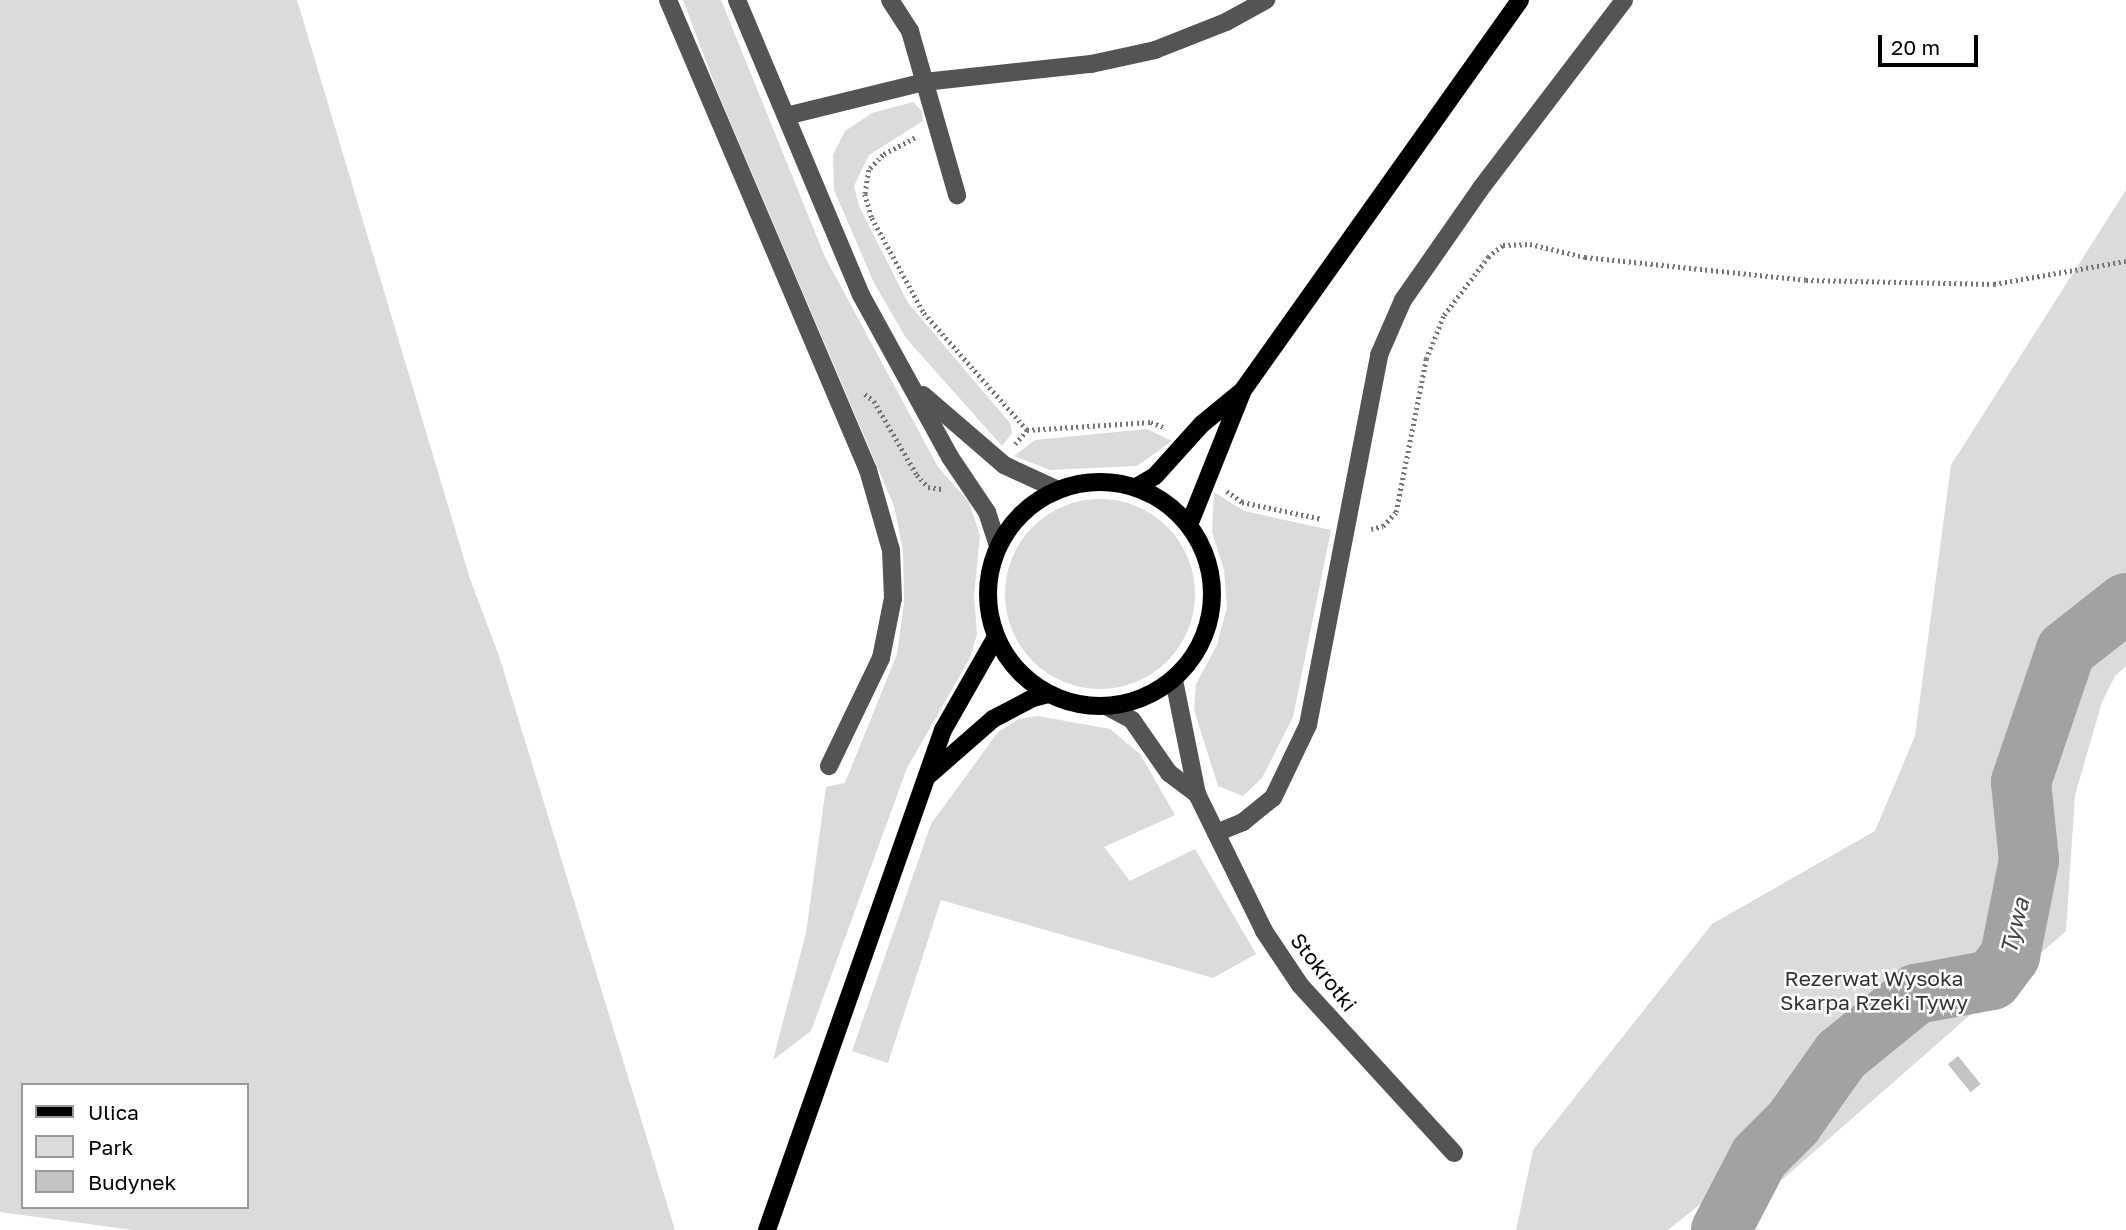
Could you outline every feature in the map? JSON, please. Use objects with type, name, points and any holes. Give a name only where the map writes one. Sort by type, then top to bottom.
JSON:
[{"type":"main road","points":[[1189,525],[1243,390],[1520,0]]},
{"type":"main road","points":[[1136,487],[1155,476],[1202,424],[1243,390]]},
{"type":"main road","points":[[1096,481],[1136,487],[1165,502],[1189,525],[1207,558],[1213,595],[1198,650],[1174,680],[1154,694],[1107,706],[1077,704],[1049,694],[1017,670],[996,637],[988,592],[998,546],[1016,519],[1056,489],[1096,481]]},
{"type":"main road","points":[[767,1230],[899,848],[929,775],[943,730],[996,637]]},
{"type":"main road","points":[[929,775],[993,719],[1033,698],[1049,694]]},
{"type":"street","points":[[668,0],[869,470],[891,550],[893,598],[881,659],[829,766]]},
{"type":"street","points":[[737,0],[861,295],[917,390],[950,457],[987,512],[998,546]]},
{"type":"street","points":[[890,0],[910,31],[957,195]]},
{"type":"street","points":[[786,116],[924,82],[1091,64],[1155,50],[1226,22],[1266,0]]},
{"type":"street","points":[[1216,833],[1243,822],[1272,798],[1308,725],[1379,355],[1403,300],[1434,252],[1624,0]]},
{"type":"street","points":[[917,390],[1004,465],[1056,489]]},
{"type":"street","name":"Stokrotki","points":[[1174,680],[1197,794],[1264,931],[1300,985],[1454,1153]]},
{"type":"street","name":"Stokrotki","points":[[1107,706],[1132,720],[1169,773],[1197,794]]},
{"type":"path","points":[[938,126],[883,155],[869,170],[865,194],[896,267],[924,313],[1027,430]]},
{"type":"path","points":[[1553,249],[1584,257],[1819,281],[1994,284],[2126,261]]},
{"type":"green space","points":[[0,0],[297,0],[470,579],[499,656],[675,1230],[133,1230],[0,1212]]},
{"type":"green space","points":[[683,0],[721,0],[825,257],[938,467],[969,502],[980,536],[974,595],[977,634],[970,658],[907,768],[811,1031],[773,1060],[806,933],[826,787],[845,783],[897,654],[904,603],[903,550],[894,506],[718,93]]},
{"type":"green space","points":[[913,102],[922,111],[923,121],[869,155],[854,186],[859,206],[908,303],[1010,423],[1012,433],[1002,446],[906,338],[874,283],[834,190],[833,155],[845,131],[872,113]]},
{"type":"green space","name":"Rezerwat Wysoka Skarpa Rzeki Tywy","points":[[2126,190],[2126,666],[2115,676],[2102,702],[2075,795],[2066,931],[1783,1179],[1735,1167],[1719,1189],[1668,1230],[1516,1230],[1533,1150],[1712,924],[1875,831],[1915,736],[1951,465]]},
{"type":"green space","points":[[1147,429],[1172,441],[1137,466],[1050,470],[1014,456],[1035,440]]},
{"type":"green space","points":[[1214,492],[1244,511],[1331,530],[1293,717],[1262,778],[1243,796],[1218,786],[1194,710],[1196,684],[1217,645],[1227,607],[1224,570],[1212,532]]},
{"type":"green space","points":[[1100,499],[1136,506],[1167,527],[1188,558],[1195,594],[1188,630],[1167,661],[1136,682],[1100,689],[1064,682],[1033,661],[1012,630],[1005,594],[1012,558],[1033,527],[1064,506]]},
{"type":"green space","points":[[1038,716],[1110,729],[1140,754],[1175,815],[1104,847],[1130,881],[1195,849],[1256,954],[1213,978],[941,900],[888,1063],[852,1051],[931,824],[998,732],[1019,719]]},
{"type":"building","points":[[1958,1056],[1981,1084],[1971,1092],[1948,1064]]},
{"type":"waterway","name":"Tywa","points":[[1721,1230],[1759,1157],[1793,1123],[1841,1055],[1916,994],[1992,980],[2010,956],[2029,860],[2021,782],[2066,650],[2126,603]]}]
